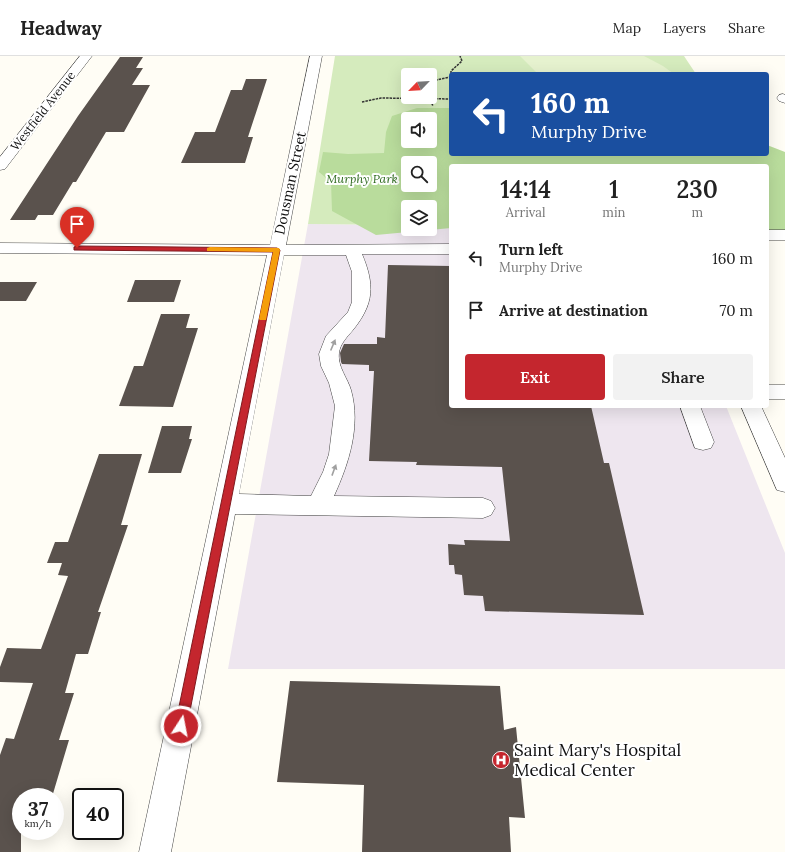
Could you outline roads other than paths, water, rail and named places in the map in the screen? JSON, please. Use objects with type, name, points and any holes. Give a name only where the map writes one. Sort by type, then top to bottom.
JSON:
[{"type":"street","name":"Westfield Avenue","points":[[0,166],[86,56]]},
{"type":"street","name":"Dousman Street","points":[[155,852],[316,56]]},
{"type":"street","points":[[769,235],[785,235]]},
{"type":"street","points":[[0,248],[277,250],[449,248]]},
{"type":"street","points":[[318,505],[334,472],[340,454],[345,406],[339,383],[331,366],[329,354],[333,341],[356,314],[361,302],[361,272],[352,249]]},
{"type":"street","points":[[769,392],[785,392]]},
{"type":"street","points":[[691,408],[703,442]]},
{"type":"street","points":[[752,408],[785,483]]},
{"type":"street","points":[[226,504],[483,508]]},
{"type":"place","name":"Saint Mary's Hospital Medical Center","points":[[501,760]]},
{"type":"park label","name":"Murphy Park","points":[[362,179]]}]
